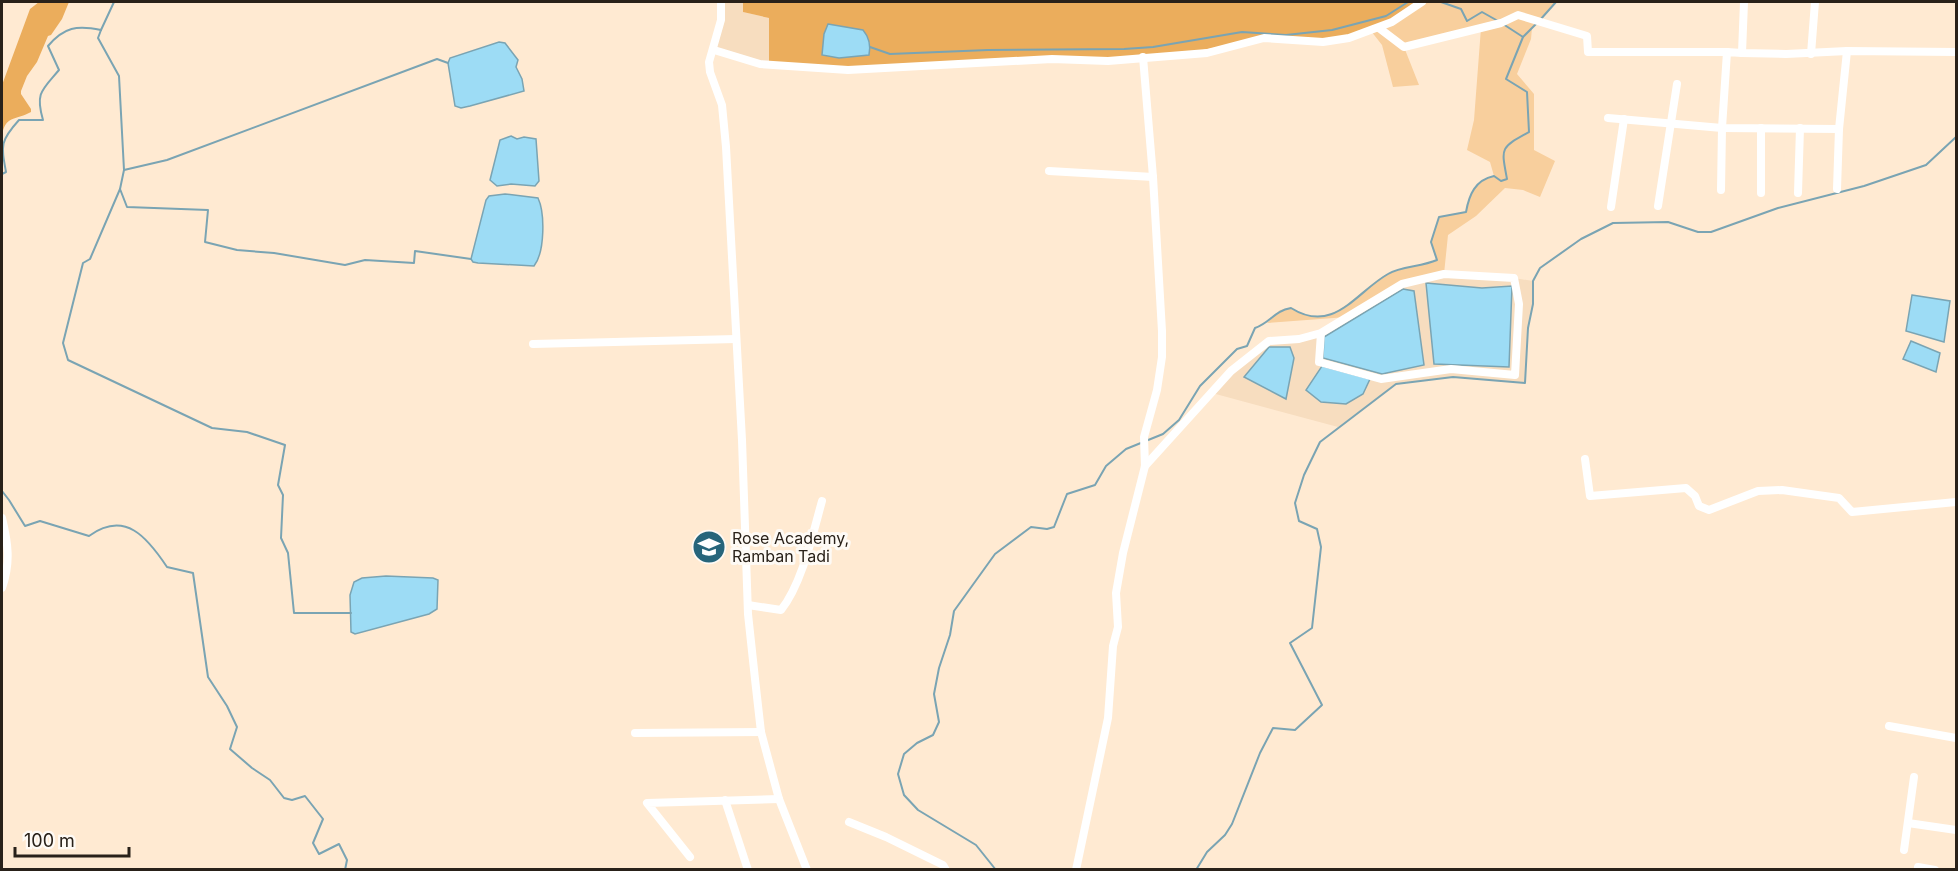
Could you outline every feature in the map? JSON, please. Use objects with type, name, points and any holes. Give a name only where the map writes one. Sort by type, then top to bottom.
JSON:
[{"type":"street","points":[[721,2],[721,20],[709,62],[710,72],[722,105],[726,147],[748,604],[761,732],[778,798],[807,870]]},
{"type":"street","points":[[714,50],[760,64],[848,70],[1052,59],[1108,61],[1207,53],[1264,38],[1323,42],[1349,38],[1392,22],[1422,2]]},
{"type":"street","points":[[1742,53],[1744,2]]},
{"type":"street","points":[[1811,54],[1815,2]]},
{"type":"street","points":[[1378,28],[1404,47],[1501,23],[1518,15],[1587,36],[1588,52],[1811,54],[1847,51],[1956,52]]},
{"type":"street","points":[[1837,189],[1839,129],[1847,51]]},
{"type":"street","points":[[1721,190],[1727,52]]},
{"type":"street","points":[[1076,870],[1108,718],[1113,646],[1118,627],[1116,593],[1123,553],[1145,466],[1144,437],[1157,390],[1162,357],[1153,177],[1143,57]]},
{"type":"street","points":[[1658,206],[1677,84]]},
{"type":"street","points":[[1608,118],[1722,128],[1839,129]]},
{"type":"street","points":[[1611,207],[1624,119]]},
{"type":"street","points":[[1761,128],[1761,193]]},
{"type":"street","points":[[1798,192],[1800,128]]},
{"type":"street","points":[[1049,171],[1153,177]]},
{"type":"street","points":[[1145,466],[1231,371],[1269,341],[1299,339],[1321,333],[1401,284],[1444,274],[1514,278],[1519,304],[1515,375],[1451,369],[1381,379],[1319,362],[1321,333]]},
{"type":"street","points":[[532,344],[736,339]]},
{"type":"street","points":[[1585,459],[1590,496],[1686,488],[1695,496],[1699,506],[1709,510],[1758,492],[1782,490],[1839,498],[1852,512],[1956,502]]},
{"type":"street","points":[[748,604],[781,610],[789,599],[822,501]]},
{"type":"street","points":[[2,518],[9,556],[2,588]]},
{"type":"street","points":[[1889,726],[1956,738]]},
{"type":"street","points":[[635,733],[761,732]]},
{"type":"street","points":[[1904,850],[1914,777]]},
{"type":"street","points":[[690,857],[646,803],[778,798]]},
{"type":"street","points":[[725,800],[748,870]]},
{"type":"street","points":[[849,822],[886,837],[943,866],[946,870]]},
{"type":"street","points":[[1908,823],[1956,830]]},
{"type":"street","points":[[1918,867],[1935,870]]},
{"type":"shaded area","points":[[39,2],[69,2],[62,19],[48,36],[21,91],[31,112],[8,122],[2,137],[2,85],[30,9]]},
{"type":"shaded area","points":[[716,2],[743,2],[743,12],[769,18],[769,65],[714,50],[722,8]]},
{"type":"shaded area","points":[[743,2],[1422,2],[1392,22],[1323,42],[1264,38],[1167,57],[1052,59],[889,68],[769,65],[769,18],[743,12]]},
{"type":"shaded area","points":[[1422,2],[1556,2],[1532,28],[1531,39],[1517,74],[1534,94],[1534,150],[1555,161],[1540,197],[1523,190],[1505,188],[1476,216],[1448,235],[1444,274],[1402,284],[1347,317],[1267,323],[1280,310],[1291,308],[1306,315],[1319,316],[1331,313],[1343,308],[1387,274],[1436,260],[1431,242],[1439,217],[1466,212],[1474,189],[1482,181],[1494,176],[1490,162],[1467,150],[1474,120],[1481,28],[1404,47],[1419,85],[1393,87],[1382,45],[1371,31]]},
{"type":"shaded area","points":[[1444,274],[1533,281],[1525,383],[1453,377],[1396,384],[1338,427],[1212,393],[1269,341],[1321,333],[1400,285]]},
{"type":"water","points":[[828,24],[863,30],[869,41],[869,55],[839,58],[822,55],[824,34]]},
{"type":"water","points":[[499,42],[505,43],[518,60],[516,67],[522,79],[524,91],[461,108],[455,106],[448,63],[450,58]]},
{"type":"water","points":[[511,136],[517,139],[524,137],[536,139],[539,181],[535,186],[511,184],[497,186],[490,180],[500,140]]},
{"type":"water","points":[[505,194],[538,198],[543,232],[538,260],[534,266],[478,263],[471,259],[486,200],[489,196]]},
{"type":"water","points":[[1426,283],[1482,288],[1512,286],[1509,367],[1434,364]]},
{"type":"water","points":[[1403,289],[1414,291],[1424,365],[1382,374],[1323,358],[1324,337]]},
{"type":"water","points":[[1912,295],[1950,301],[1944,342],[1906,331]]},
{"type":"water","points":[[1911,341],[1940,353],[1936,372],[1903,359]]},
{"type":"water","points":[[1269,347],[1290,347],[1294,358],[1286,399],[1244,377]]},
{"type":"water","points":[[1322,366],[1370,379],[1363,394],[1346,404],[1321,402],[1306,390]]},
{"type":"water","points":[[386,576],[438,580],[437,609],[429,614],[355,634],[351,632],[350,595],[354,582],[362,578]]},
{"type":"waterway","points":[[2,174],[6,172],[3,144],[13,127],[19,120],[43,120],[40,98],[48,82],[59,70],[48,46],[65,31],[78,28],[101,30],[114,2]]},
{"type":"waterway","points":[[870,47],[890,54],[1153,47],[1242,32],[1286,35],[1332,30],[1386,16],[1408,2]]},
{"type":"waterway","points":[[1441,2],[1461,9],[1467,21],[1482,12],[1498,21]]},
{"type":"waterway","points":[[1540,20],[1556,2]]},
{"type":"waterway","points":[[1503,24],[1523,37],[1536,24]]},
{"type":"waterway","points":[[101,30],[98,38],[119,76],[124,170],[120,189],[127,207],[208,210],[205,242],[237,250],[274,253],[345,265],[365,260],[414,263],[415,251],[471,259]]},
{"type":"waterway","points":[[996,870],[976,845],[918,810],[904,795],[898,774],[904,754],[917,743],[933,735],[939,722],[934,694],[954,611],[995,554],[1031,527],[1047,529],[1054,527],[1067,494],[1095,485],[1106,466],[1126,449],[1163,434],[1179,420],[1200,386],[1237,349],[1247,346],[1255,328],[1280,312],[1291,308],[1306,315],[1320,317],[1332,314],[1344,308],[1388,274],[1437,260],[1431,242],[1439,217],[1466,212],[1474,189],[1487,178],[1494,176],[1501,181],[1507,179],[1505,150],[1508,145],[1529,132],[1527,92],[1506,79],[1523,37]]},
{"type":"waterway","points":[[124,170],[167,160],[437,59],[448,63]]},
{"type":"waterway","points":[[1196,870],[1207,852],[1225,835],[1232,824],[1260,753],[1273,728],[1295,730],[1322,705],[1290,643],[1312,628],[1321,547],[1317,529],[1299,521],[1295,503],[1304,475],[1320,442],[1396,384],[1453,377],[1525,383],[1533,281],[1540,268],[1581,239],[1613,223],[1668,222],[1698,232],[1711,232],[1778,208],[1864,186],[1926,165],[1956,137],[1956,133]]},
{"type":"waterway","points":[[120,189],[90,259],[83,263],[63,343],[68,360],[212,428],[247,432],[285,445],[278,485],[283,495],[281,538],[288,553],[294,613],[351,613]]},
{"type":"waterway","points":[[2,491],[25,526],[40,521],[89,536],[102,529],[124,526],[143,537],[167,567],[193,573],[208,677],[227,706],[237,727],[230,749],[270,780],[284,798],[292,800],[305,796],[323,819],[313,843],[319,854],[339,844],[347,860],[345,870]]},
{"type":"place","name":"Rose Academy, Ramban Tadi","points":[[709,547]]}]
